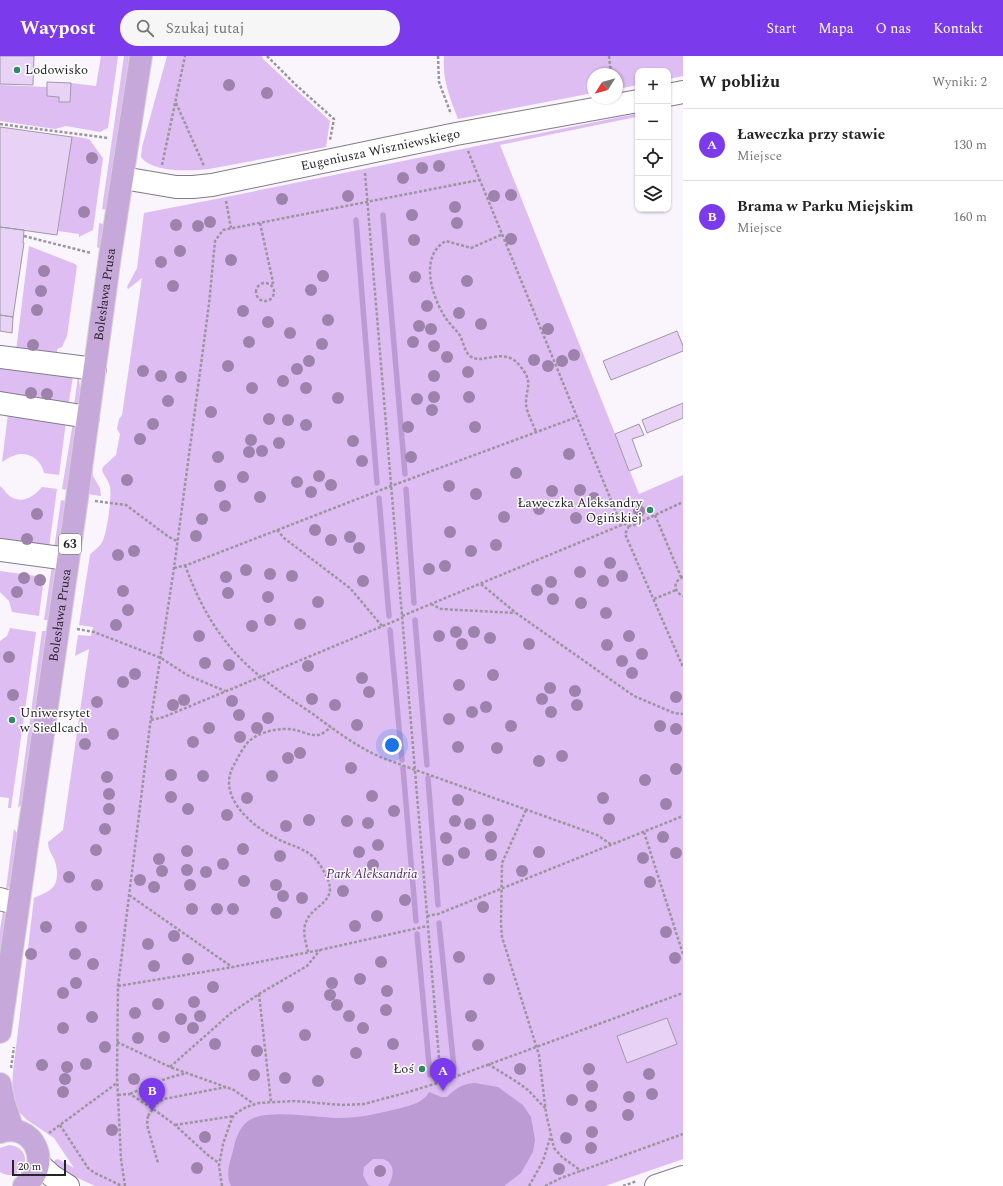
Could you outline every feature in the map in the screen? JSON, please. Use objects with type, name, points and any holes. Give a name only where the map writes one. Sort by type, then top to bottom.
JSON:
[{"type":"main road","name":"Bolesława Prusa","points":[[0,1032],[9,902],[68,559],[110,256],[123,178],[140,56]]},
{"type":"main road","points":[[0,1084],[7,1131],[22,1133],[36,1146],[39,1155],[39,1164],[36,1174],[31,1181],[24,1186]]},
{"type":"street","points":[[671,94],[683,92]]},
{"type":"street","name":"Eugeniusza Wiszniewskiego","points":[[123,178],[176,187],[212,185],[456,134],[635,102]]},
{"type":"street","points":[[0,357],[95,369]]},
{"type":"street","points":[[0,403],[88,417]]},
{"type":"street","points":[[0,550],[68,559]]},
{"type":"street","points":[[39,1164],[52,1176],[68,1186]]},
{"type":"street","points":[[656,1186],[683,1177]]},
{"type":"path","points":[[161,173],[185,56]]},
{"type":"path","points":[[267,56],[296,85],[334,119],[330,142]]},
{"type":"path","points":[[438,56],[439,82],[452,116]]},
{"type":"path","points":[[609,56],[610,68]]},
{"type":"path","points":[[176,103],[205,167]]},
{"type":"path","points":[[0,124],[72,132],[109,138]]},
{"type":"path","points":[[467,150],[620,522],[629,526],[634,525],[683,502]]},
{"type":"path","points":[[365,171],[441,1082]]},
{"type":"path","points":[[125,1186],[121,1159],[118,1095],[118,986],[151,720],[174,568],[215,241],[223,230],[231,228],[479,180]]},
{"type":"path","points":[[225,198],[231,228]]},
{"type":"path","points":[[260,223],[274,282],[272,286],[274,291],[273,296],[269,300],[264,301],[259,298],[256,293],[257,288],[261,284],[267,283],[272,286]]},
{"type":"path","points":[[501,234],[471,248],[446,241],[443,243],[434,252],[431,260],[430,271],[432,286],[441,311],[459,334],[468,355],[476,358],[497,356],[510,358],[516,361],[525,372],[529,387],[526,403],[536,432]]},
{"type":"path","points":[[24,236],[93,254]]},
{"type":"path","points":[[174,568],[577,417]]},
{"type":"path","points":[[77,498],[126,505],[169,537],[177,541]]},
{"type":"path","points":[[655,515],[682,577],[677,580],[676,590],[683,596]]},
{"type":"path","points":[[151,720],[164,717],[382,626],[430,604],[624,524]]},
{"type":"path","points":[[629,526],[625,534],[683,666]]},
{"type":"path","points":[[276,530],[284,538],[350,588],[382,626]]},
{"type":"path","points":[[185,565],[195,591],[218,632],[235,653],[260,677],[348,739],[372,753],[414,770],[597,835],[612,845]]},
{"type":"path","points":[[480,584],[516,613],[634,696],[674,713],[683,714]]},
{"type":"path","points":[[654,599],[676,590]]},
{"type":"path","points":[[430,604],[441,609],[516,613]]},
{"type":"path","points":[[73,628],[94,632],[160,658],[187,675],[226,691]]},
{"type":"path","points":[[308,952],[305,924],[309,916],[325,901],[328,896],[331,889],[328,880],[318,860],[313,856],[297,846],[276,839],[250,821],[242,813],[233,798],[229,786],[230,774],[245,745],[253,738],[280,729],[292,729],[315,735],[325,732],[331,727]]},
{"type":"path","points":[[526,810],[502,863],[502,937],[539,1056],[550,1137],[554,1148],[562,1157],[581,1171]]},
{"type":"path","points":[[427,916],[438,914],[683,816]]},
{"type":"path","points":[[644,832],[683,954]]},
{"type":"path","points":[[129,895],[232,967]]},
{"type":"path","points":[[118,986],[232,967],[320,950],[427,926]]},
{"type":"path","points":[[170,1067],[231,1013],[259,994],[307,966],[320,950]]},
{"type":"path","points":[[175,1125],[234,1116],[246,1107],[271,1102],[295,1101],[342,1105],[364,1104],[441,1082],[683,993]]},
{"type":"path","points":[[259,994],[271,1102]]},
{"type":"path","points":[[118,1042],[170,1067],[234,1090],[255,1104]]},
{"type":"path","points":[[488,1064],[528,1090],[546,1108]]},
{"type":"path","points":[[118,1095],[130,1094],[158,1082],[188,1073]]},
{"type":"path","points":[[43,1137],[118,1082]]},
{"type":"path","points":[[158,1163],[147,1125],[148,1116],[156,1104],[164,1099],[227,1087]]},
{"type":"path","points":[[130,1094],[175,1125],[209,1156],[219,1163]]},
{"type":"path","points":[[222,1186],[219,1163],[223,1144],[234,1116]]},
{"type":"path","points":[[60,1125],[88,1168],[122,1186]]},
{"type":"path","points":[[545,1186],[561,1178],[683,1134]]},
{"type":"path","points":[[529,1186],[543,1161],[550,1137]]},
{"type":"green space","points":[[101,56],[118,56],[108,128],[100,132],[66,126],[55,129],[0,121],[0,85],[47,87],[47,96],[59,97],[70,102],[71,83],[96,86]]},
{"type":"green space","points":[[124,56],[129,56],[107,210],[102,209]]},
{"type":"green space","points":[[167,56],[262,56],[263,59],[330,121],[326,147],[201,170],[172,170],[154,166],[147,162],[141,157],[142,147]]},
{"type":"green space","points":[[444,56],[683,56],[683,76],[671,78],[671,68],[635,68],[635,86],[623,88],[623,68],[587,68],[587,94],[458,119],[445,81]]},
{"type":"green space","name":"Park Aleksandria","points":[[635,114],[635,117],[500,145],[639,494],[683,475],[683,1159],[605,1186],[95,1186],[60,1170],[54,1162],[58,1159],[74,1168],[54,1138],[27,1120],[18,1111],[12,1090],[13,1072],[34,898],[45,893],[54,886],[57,879],[56,867],[48,842],[63,830],[89,649],[75,656],[78,635],[91,636],[93,627],[79,625],[90,555],[100,545],[105,533],[110,487],[102,470],[103,467],[116,455],[120,434],[117,429],[119,419],[122,415],[142,278],[128,289],[127,287],[137,268],[144,213]]},
{"type":"green space","points":[[72,136],[89,139],[103,158],[93,230],[79,237],[79,234],[58,231]]},
{"type":"green space","points":[[99,223],[104,224],[100,249],[97,247]]},
{"type":"green space","points":[[29,246],[77,266],[67,336],[62,347],[57,349],[57,355],[16,351]]},
{"type":"green space","points":[[0,368],[63,374],[73,377],[68,407],[0,398]]},
{"type":"green space","points":[[78,376],[80,386],[79,397],[78,404],[74,406]]},
{"type":"green space","points":[[8,414],[66,422],[59,475],[44,473],[37,460],[28,455],[18,454],[2,462]]},
{"type":"green space","points":[[73,422],[76,429],[67,490],[62,489]]},
{"type":"green space","points":[[92,465],[93,476],[100,488],[101,496],[88,494]]},
{"type":"green space","points":[[0,486],[10,496],[20,500],[32,496],[42,487],[57,489],[49,547],[0,540]]},
{"type":"green space","points":[[61,500],[65,501],[59,545],[54,549]]},
{"type":"green space","points":[[52,565],[55,569],[48,620],[44,620]]},
{"type":"green space","points":[[0,571],[44,577],[39,616],[12,612],[9,601],[0,592]]},
{"type":"green space","points":[[10,628],[36,632],[11,808],[8,808],[9,798],[0,797],[0,641],[7,636]]},
{"type":"green space","points":[[42,631],[46,631],[22,804],[18,808]]},
{"type":"green space","points":[[14,829],[18,834],[10,886],[6,889]]},
{"type":"green space","points":[[3,911],[6,916],[0,952],[0,930]]},
{"type":"green space","points":[[9,1145],[18,1148],[23,1152],[25,1159],[21,1170],[15,1174],[8,1175],[0,1172],[0,1148]]},
{"type":"shaded area","points":[[475,1083],[498,1087],[523,1105],[531,1117],[535,1140],[533,1152],[521,1173],[504,1186],[388,1186],[392,1179],[393,1171],[390,1164],[383,1159],[373,1159],[364,1167],[363,1175],[368,1185],[371,1186],[231,1186],[229,1182],[229,1168],[236,1139],[245,1124],[256,1117],[279,1114],[338,1118],[362,1116],[386,1112],[413,1104],[421,1101],[429,1092],[441,1097],[447,1097],[453,1091],[466,1084]]},
{"type":"building","name":"Lodowisko","points":[[0,56],[34,56],[33,85],[0,84]]},
{"type":"building","points":[[47,82],[71,83],[70,102],[59,102],[59,97],[47,96]]},
{"type":"building","points":[[0,127],[72,137],[57,235],[0,227]]},
{"type":"building","points":[[0,227],[24,230],[24,243],[13,317],[0,315]]},
{"type":"building","points":[[0,315],[13,317],[12,333],[0,331]]},
{"type":"building","points":[[677,331],[683,346],[683,351],[611,380],[603,361]]},
{"type":"building","points":[[683,403],[683,418],[647,433],[642,420]]},
{"type":"building","points":[[639,424],[644,435],[632,439],[642,466],[629,471],[615,434]]},
{"type":"building","points":[[667,1018],[677,1044],[627,1063],[617,1036]]},
{"type":"waterway","points":[[383,215],[405,474]]},
{"type":"waterway","points":[[356,220],[377,483]]},
{"type":"waterway","points":[[406,489],[414,603]]},
{"type":"waterway","points":[[379,498],[389,616]]},
{"type":"waterway","points":[[415,620],[427,765]]},
{"type":"waterway","points":[[390,630],[402,760]]},
{"type":"waterway","points":[[403,768],[416,921]]},
{"type":"waterway","points":[[428,778],[438,905]]},
{"type":"waterway","points":[[439,923],[454,1068]]},
{"type":"waterway","points":[[417,934],[430,1075]]},
{"type":"place","name":"Lodowisko","points":[[17,70]]},
{"type":"place","name":"Ławeczka Aleksandry Ogińskiej","points":[[650,510]]},
{"type":"place","name":"Uniwersytet w Siedlcach","points":[[12,720]]},
{"type":"place","name":"Łoś","points":[[422,1069]]},
{"type":"place","name":"Ławeczka przy stawie","points":[[443,1091]]},
{"type":"place","name":"Brama w Parku Miejskim","points":[[152,1111]]}]
